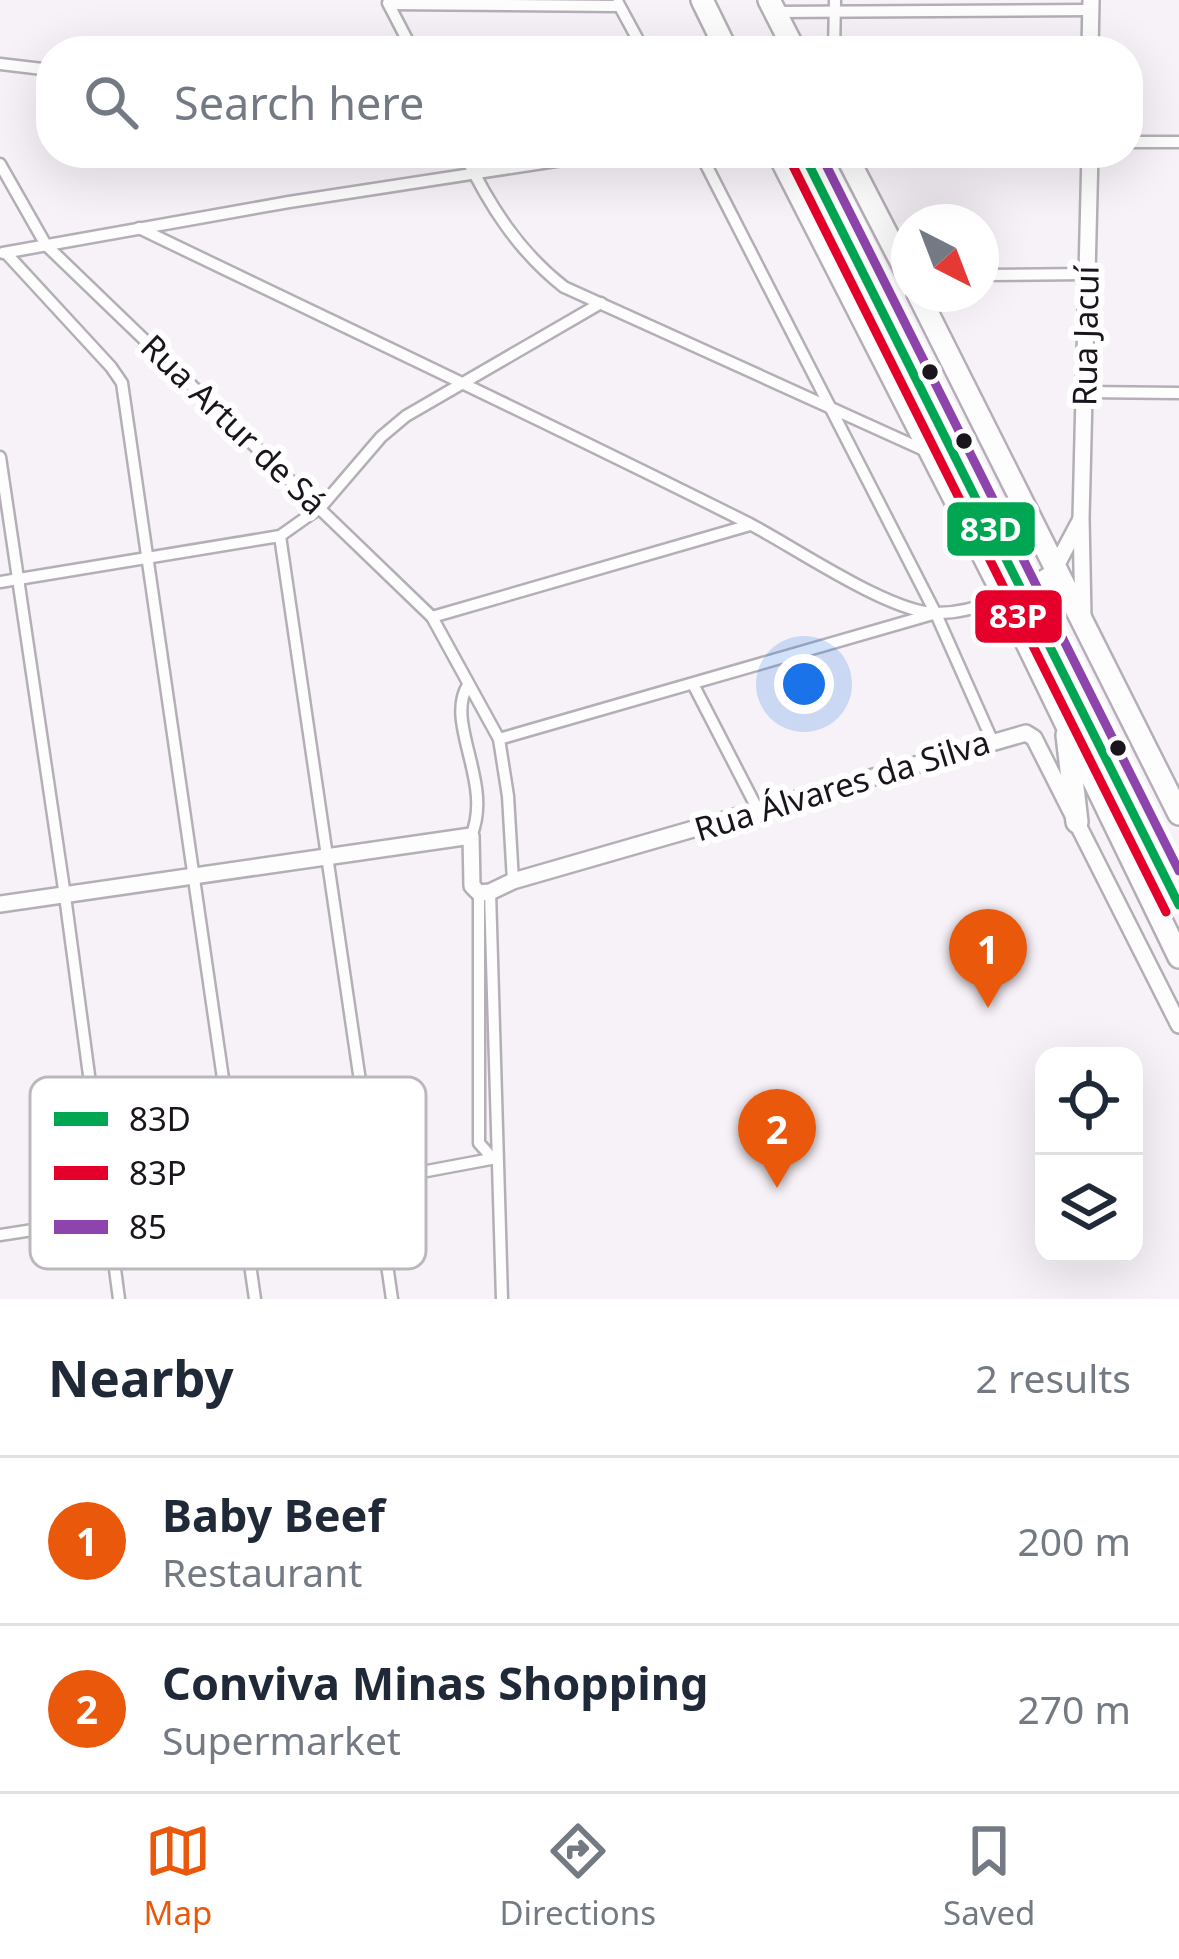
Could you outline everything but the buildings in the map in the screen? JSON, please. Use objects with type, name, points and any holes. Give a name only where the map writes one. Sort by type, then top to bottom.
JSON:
[{"type":"highway","points":[[702,0],[720,36]]},
{"type":"highway","points":[[772,6],[787,36]]},
{"type":"highway","points":[[786,168],[1005,598],[1179,956]]},
{"type":"highway","points":[[853,168],[891,241]]},
{"type":"highway","points":[[926,312],[1179,814]]},
{"type":"highway","points":[[1066,722],[1077,822]]},
{"type":"street","points":[[405,36],[387,2],[618,3],[636,36]]},
{"type":"street","points":[[772,6],[1090,5],[1090,36]]},
{"type":"street","points":[[834,36],[835,6]]},
{"type":"street","points":[[0,64],[36,68]]},
{"type":"street","points":[[1143,142],[1179,142]]},
{"type":"street","name":"Rua Artur de Sá","points":[[0,164],[46,245],[432,617],[499,739],[513,881]]},
{"type":"street","points":[[471,168],[529,257],[564,287],[932,454]]},
{"type":"street","points":[[3,253],[289,202],[521,168]]},
{"type":"street","points":[[708,168],[936,614],[992,740]]},
{"type":"street","name":"Rua Jacuí","points":[[1083,622],[1090,168]]},
{"type":"street","points":[[139,228],[750,525],[902,606],[936,614]]},
{"type":"street","points":[[3,253],[122,383],[223,1077]]},
{"type":"street","points":[[999,275],[1086,274]]},
{"type":"street","points":[[0,582],[280,536],[321,507],[381,437],[459,384],[601,303]]},
{"type":"street","points":[[1083,392],[1179,393]]},
{"type":"street","points":[[0,457],[90,1077]]},
{"type":"street","name":"Rua Jacuí","points":[[1037,666],[1040,629],[1055,568],[1081,518]]},
{"type":"street","points":[[432,617],[750,525]]},
{"type":"street","points":[[280,536],[360,1077]]},
{"type":"street","points":[[499,739],[1005,598],[1055,568]]},
{"type":"street","name":"Rua Artur de Sá","points":[[468,685],[463,692],[462,721],[480,800],[480,816],[471,836],[472,886],[485,893],[479,1143],[495,1159],[502,1299]]},
{"type":"street","points":[[694,686],[760,812]]},
{"type":"street","name":"Rua Álvares da Silva","points":[[485,893],[1026,733],[1034,738],[1179,1025]]},
{"type":"street","points":[[0,904],[471,836]]},
{"type":"street","points":[[426,1171],[495,1159]]},
{"type":"street","points":[[0,1235],[30,1230]]},
{"type":"street","points":[[116,1269],[119,1299]]},
{"type":"street","points":[[250,1269],[255,1299]]},
{"type":"street","points":[[388,1269],[392,1299]]},
{"type":"transit line","name":"83P","points":[[794,168],[1166,912]]},
{"type":"transit line","name":"83D","points":[[810,168],[1179,905]]},
{"type":"transit line","name":"85","points":[[828,168],[1179,871]]},
{"type":"place","name":"Baby Beef","points":[[988,1008]]},
{"type":"place","name":"Conviva Minas Shopping","points":[[777,1188]]}]
